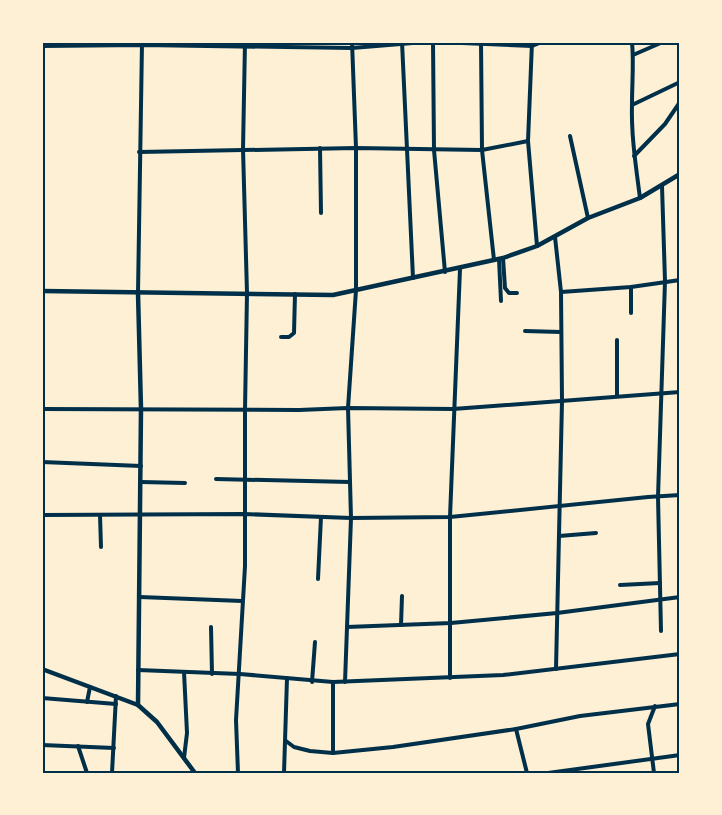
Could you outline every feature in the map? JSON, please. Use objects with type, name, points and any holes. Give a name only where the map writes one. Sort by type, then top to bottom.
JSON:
[{"type":"street","points":[[345,682],[351,518],[348,408],[356,290],[356,148],[352,42]]},
{"type":"street","points":[[402,42],[413,278]]},
{"type":"street","points":[[42,46],[142,43],[352,48],[402,42],[425,42]]},
{"type":"street","points":[[433,42],[434,150],[445,272]]},
{"type":"street","points":[[438,42],[532,44],[542,42]]},
{"type":"street","points":[[632,42],[634,156],[640,198]]},
{"type":"street","points":[[633,55],[663,42]]},
{"type":"street","points":[[138,705],[141,409],[138,293],[142,43]]},
{"type":"street","points":[[481,43],[482,150],[505,288],[509,293],[517,293]]},
{"type":"street","points":[[238,773],[236,720],[245,566],[247,292],[243,149],[245,44]]},
{"type":"street","points":[[532,44],[528,141],[537,246]]},
{"type":"street","points":[[632,105],[680,82]]},
{"type":"street","points":[[634,156],[665,124],[680,102]]},
{"type":"street","points":[[570,136],[588,218]]},
{"type":"street","points":[[139,152],[320,148],[482,150],[528,141]]},
{"type":"street","points":[[320,148],[321,213]]},
{"type":"street","points":[[42,291],[333,294],[356,290],[460,269],[537,246],[588,218],[640,198],[680,174]]},
{"type":"street","points":[[661,631],[658,496],[665,281],[662,186]]},
{"type":"street","points":[[555,237],[561,292],[562,401],[556,669]]},
{"type":"street","points":[[499,259],[501,301]]},
{"type":"street","points":[[450,678],[452,623],[450,517],[460,269]]},
{"type":"street","points":[[561,292],[632,287],[680,280]]},
{"type":"street","points":[[631,313],[632,287]]},
{"type":"street","points":[[281,337],[289,337],[294,333],[296,294]]},
{"type":"street","points":[[525,331],[561,332]]},
{"type":"street","points":[[617,395],[618,340]]},
{"type":"street","points":[[42,409],[453,409],[680,392]]},
{"type":"street","points":[[42,462],[141,466]]},
{"type":"street","points":[[216,479],[350,482]]},
{"type":"street","points":[[141,482],[185,483]]},
{"type":"street","points":[[42,515],[244,514],[351,518],[450,517],[680,495]]},
{"type":"street","points":[[100,515],[101,547]]},
{"type":"street","points":[[318,579],[321,517]]},
{"type":"street","points":[[559,536],[596,533]]},
{"type":"street","points":[[620,585],[660,583]]},
{"type":"street","points":[[401,625],[402,596]]},
{"type":"street","points":[[140,597],[242,601]]},
{"type":"street","points":[[347,627],[452,623],[557,613],[680,597]]},
{"type":"street","points":[[211,627],[212,674]]},
{"type":"street","points":[[312,682],[315,642]]},
{"type":"street","points":[[138,670],[240,674],[312,682],[345,682],[450,678],[556,669],[680,654]]},
{"type":"street","points":[[42,669],[138,705],[157,722],[195,773]]},
{"type":"street","points":[[184,672],[187,733],[184,759]]},
{"type":"street","points":[[284,773],[287,678]]},
{"type":"street","points":[[333,682],[333,753]]},
{"type":"street","points":[[87,702],[90,687]]},
{"type":"street","points":[[112,773],[117,696]]},
{"type":"street","points":[[42,698],[116,704]]},
{"type":"street","points":[[286,741],[294,747],[333,753],[393,747],[516,729],[580,716],[680,704]]},
{"type":"street","points":[[654,773],[648,724],[656,706]]},
{"type":"street","points":[[516,729],[527,773]]},
{"type":"street","points":[[42,745],[114,748]]},
{"type":"street","points":[[78,746],[87,773]]},
{"type":"street","points":[[548,773],[652,757],[680,755]]}]
